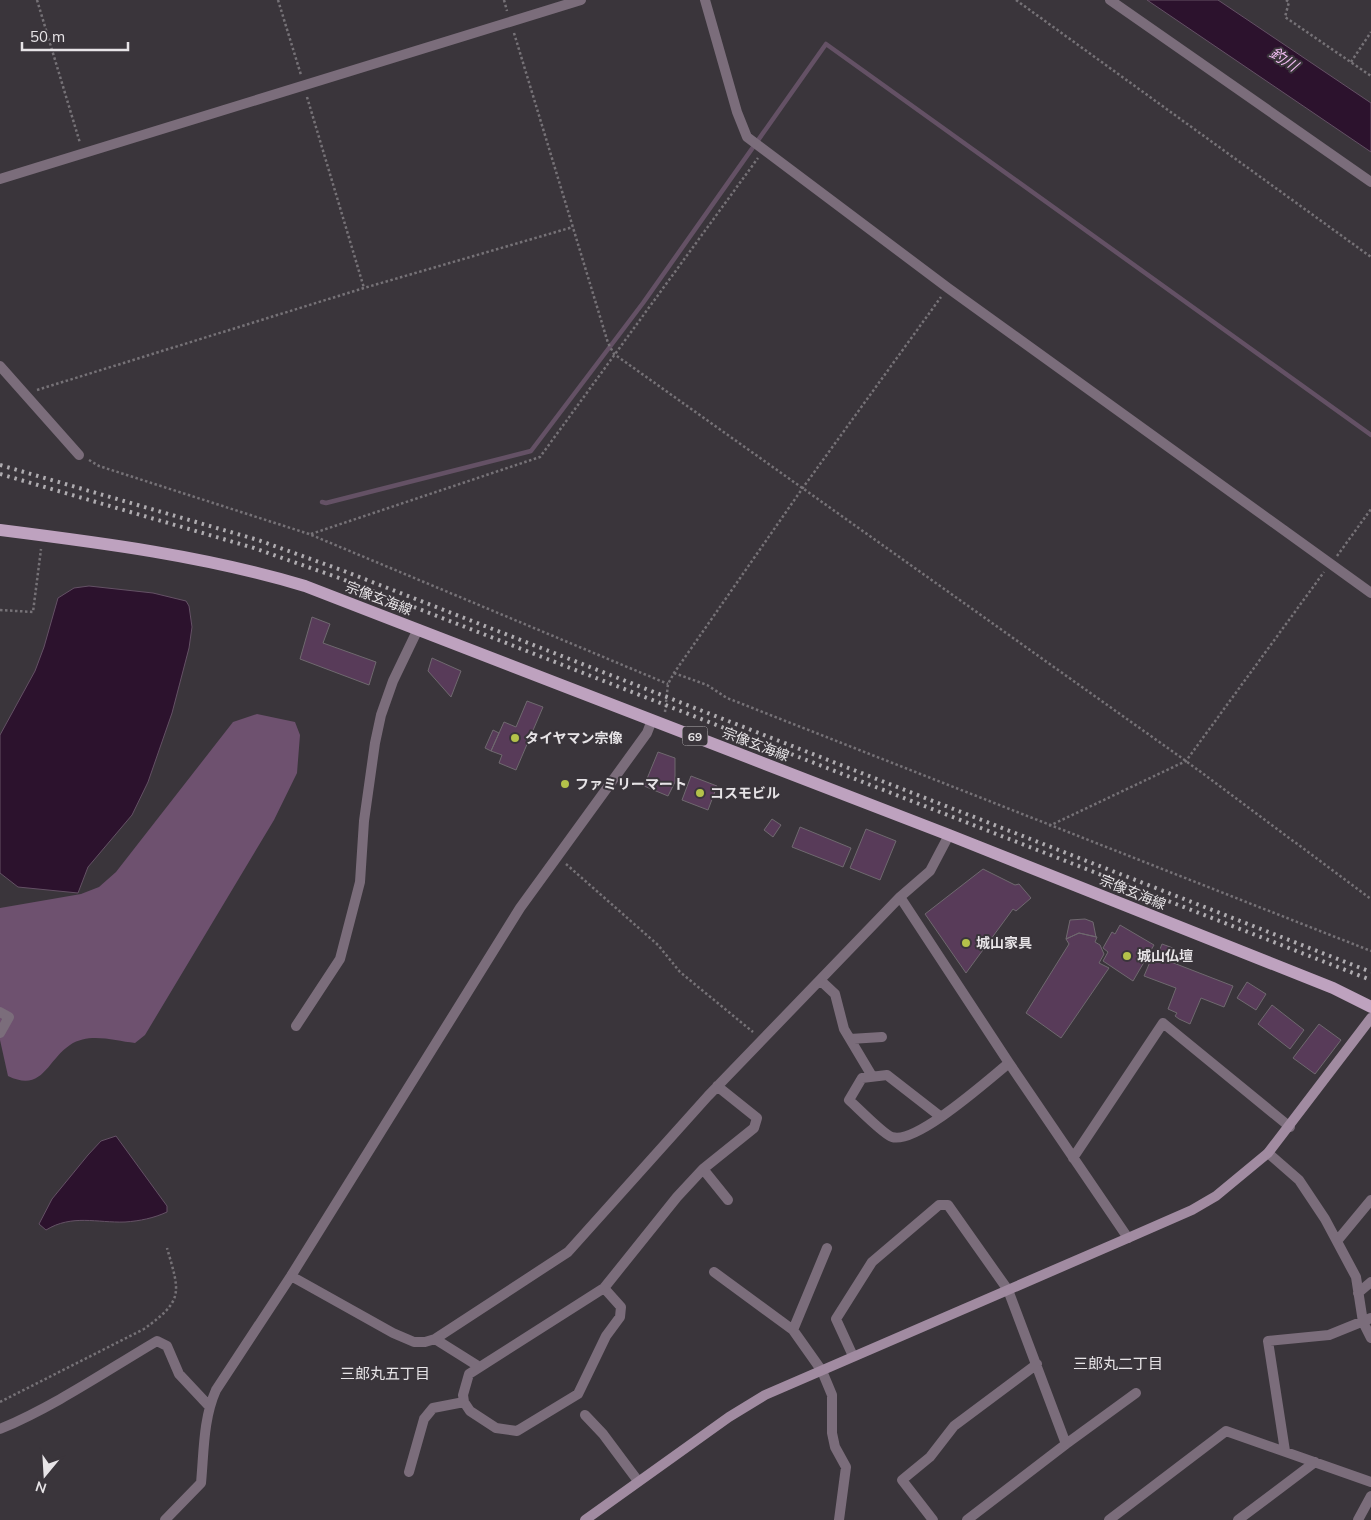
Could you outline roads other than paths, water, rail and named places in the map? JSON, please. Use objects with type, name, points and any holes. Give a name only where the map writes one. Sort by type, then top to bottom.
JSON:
[{"type":"main road","name":"宗像玄海線","points":[[0,530],[194,558],[252,570],[305,586],[949,835],[1333,988],[1371,1007]]},
{"type":"street","points":[[0,179],[82,152],[581,0]]},
{"type":"street","points":[[705,0],[737,112],[747,137],[948,288],[1371,592]]},
{"type":"street","points":[[1110,0],[1371,182]]},
{"type":"street","points":[[0,366],[79,455]]},
{"type":"street","points":[[296,1026],[340,959],[360,882],[364,821],[381,715],[393,681],[418,629]]},
{"type":"street","points":[[165,1520],[202,1483],[209,1406],[216,1390],[291,1276],[520,908],[647,733],[652,720]]},
{"type":"street","points":[[291,1276],[393,1333],[414,1342],[425,1342],[435,1339],[568,1252],[717,1086],[900,897],[930,871],[949,835]]},
{"type":"street","points":[[900,897],[1009,1063],[1128,1238]]},
{"type":"street","points":[[820,980],[835,994],[844,1029],[872,1076]]},
{"type":"street","points":[[0,1012],[9,1017],[0,1033]]},
{"type":"street","points":[[585,1520],[736,1412],[765,1395],[1192,1210],[1216,1196],[1268,1153],[1290,1127],[1371,1018]]},
{"type":"street","points":[[1073,1158],[1163,1022],[1290,1127]]},
{"type":"street","points":[[850,1039],[882,1037]]},
{"type":"street","points":[[941,1117],[887,1075],[862,1078],[849,1100],[890,1137],[901,1138],[941,1117],[952,1111],[1009,1063]]},
{"type":"street","points":[[604,1288],[621,1307],[620,1317],[606,1336],[578,1394],[517,1430],[496,1428],[470,1411],[464,1402],[464,1386],[469,1374],[478,1366],[604,1288],[677,1197],[703,1169],[754,1128],[757,1118],[717,1086]]},
{"type":"street","points":[[1268,1153],[1299,1180],[1337,1241],[1356,1278],[1358,1293],[1371,1338]]},
{"type":"street","points":[[703,1169],[728,1200]]},
{"type":"street","points":[[1337,1241],[1371,1200]]},
{"type":"street","points":[[853,1356],[836,1319],[872,1262],[939,1205],[948,1205],[1008,1290],[1066,1444]]},
{"type":"street","points":[[793,1330],[827,1248]]},
{"type":"street","points":[[714,1272],[793,1330],[822,1371],[832,1395],[831,1422],[835,1447],[846,1467],[840,1520]]},
{"type":"street","points":[[1358,1293],[1371,1282]]},
{"type":"street","points":[[1285,1451],[1268,1341],[1329,1334],[1367,1320]]},
{"type":"street","points":[[435,1339],[478,1366]]},
{"type":"street","points":[[0,1429],[72,1392],[157,1341],[167,1346],[179,1374],[209,1406]]},
{"type":"street","points":[[933,1520],[902,1480],[930,1457],[954,1426],[1037,1364]]},
{"type":"street","points":[[968,1520],[1136,1392]]},
{"type":"street","points":[[409,1472],[424,1419],[433,1408],[464,1402]]},
{"type":"street","points":[[585,1415],[603,1434],[638,1481]]},
{"type":"street","points":[[1108,1520],[1226,1431],[1371,1482]]},
{"type":"street","points":[[1238,1520],[1315,1462]]},
{"type":"street","points":[[1358,1520],[1371,1496]]},
{"type":"water","name":"釣川","points":[[1147,0],[1218,0],[1371,103],[1371,152]]},
{"type":"water","points":[[89,586],[153,593],[186,601],[189,606],[192,627],[189,648],[172,713],[148,782],[132,815],[88,867],[78,893],[18,887],[0,873],[0,735],[35,671],[58,598],[74,588]]},
{"type":"water","points":[[116,1136],[167,1206],[167,1212],[152,1218],[131,1222],[85,1220],[65,1222],[46,1230],[39,1224],[52,1199],[101,1141]]},
{"type":"waterway","points":[[322,502],[326,503],[531,451],[643,303],[826,44],[1371,435]]},
{"type":"railway","points":[[0,465],[258,540],[344,571],[1371,972]]},
{"type":"railway","points":[[0,474],[254,548],[342,579],[1371,980]]},
{"type":"place","name":"タイヤマン宗像","points":[[515,738]]},
{"type":"place","name":"ファミリーマート","points":[[565,784]]},
{"type":"place","name":"コスモビル","points":[[700,793]]},
{"type":"place","name":"城山家具","points":[[966,943]]},
{"type":"place","name":"城山仏壇","points":[[1127,956]]},
{"type":"district","name":"三郎丸二丁目","points":[[1118,1363]]},
{"type":"district","name":"三郎丸五丁目","points":[[385,1373]]}]
